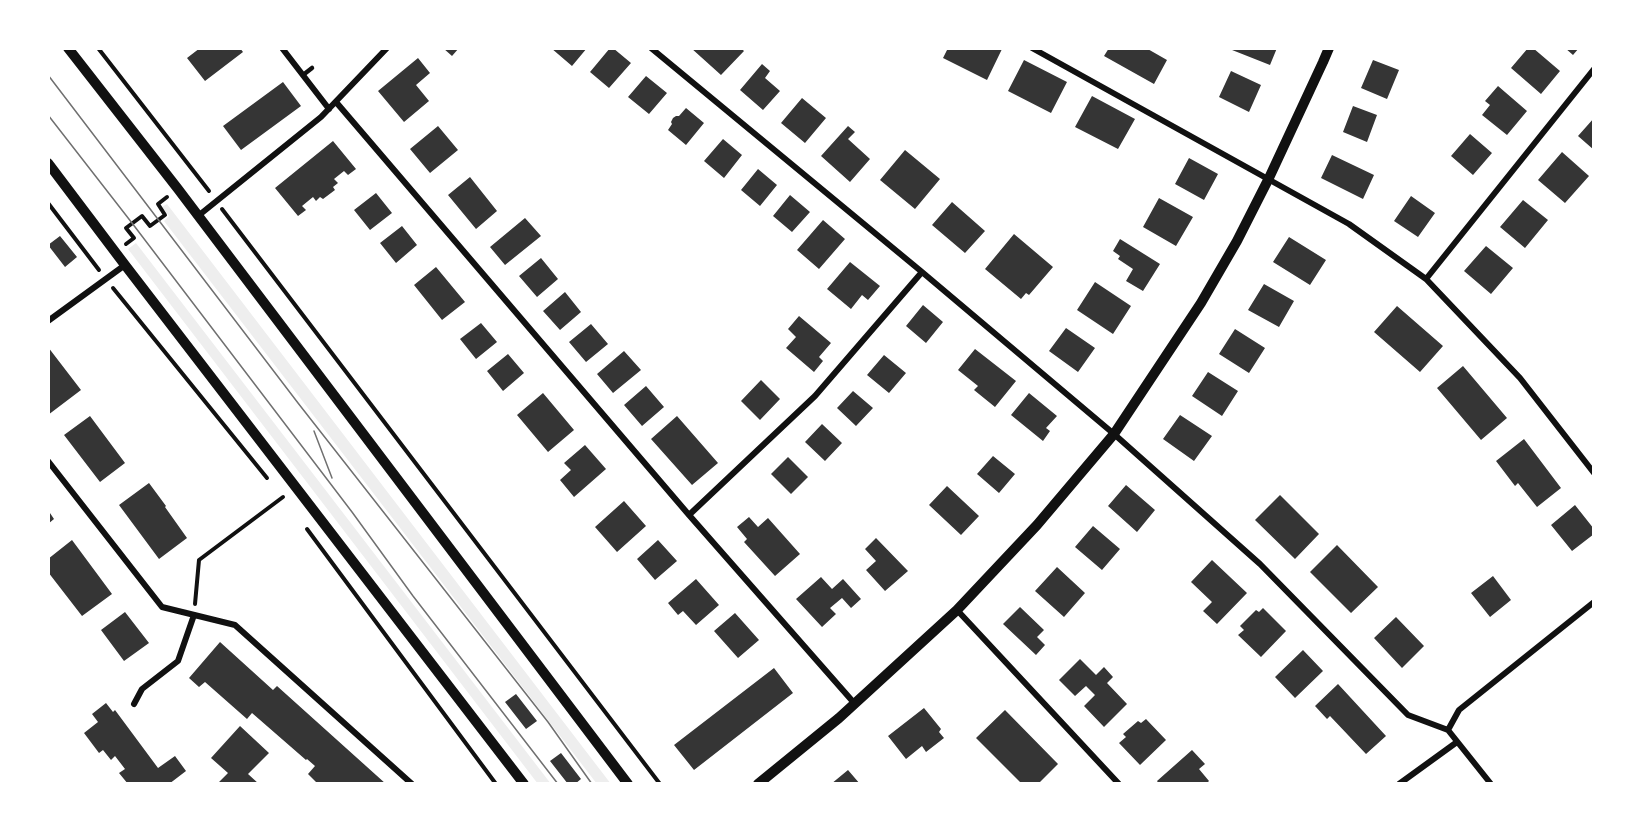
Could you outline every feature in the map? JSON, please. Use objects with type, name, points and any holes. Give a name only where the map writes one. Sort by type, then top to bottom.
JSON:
[{"type":"street","points":[[68,48],[178,189],[628,784]]},
{"type":"street","points":[[282,48],[329,109]]},
{"type":"street","points":[[198,216],[321,117],[387,48]]},
{"type":"street","points":[[651,48],[660,51],[1114,434],[1260,564],[1408,715],[1448,730],[1491,784]]},
{"type":"street","points":[[1032,48],[1349,224],[1426,279],[1520,378],[1594,473]]},
{"type":"street","points":[[758,784],[855,704],[957,610],[1037,525],[1114,434],[1201,303],[1237,241],[1329,48]]},
{"type":"street","points":[[1426,279],[1594,69]]},
{"type":"street","points":[[336,102],[641,460],[855,704]]},
{"type":"street","points":[[48,162],[524,784]]},
{"type":"street","points":[[48,321],[125,265]]},
{"type":"street","points":[[689,515],[815,396],[922,272]]},
{"type":"street","points":[[48,460],[162,607],[235,625],[412,784]]},
{"type":"street","points":[[1448,730],[1459,710],[1594,602]]},
{"type":"street","points":[[957,610],[1119,784]]},
{"type":"street","points":[[134,704],[142,689],[178,661],[194,615]]},
{"type":"street","points":[[1400,784],[1457,742]]},
{"type":"lane","points":[[303,75],[312,69]]},
{"type":"path","points":[[98,48],[660,784]]},
{"type":"path","points":[[96,267],[134,238],[126,228],[142,216],[150,226],[165,214],[158,204],[178,189]]},
{"type":"path","points":[[48,203],[96,267],[268,479]]},
{"type":"path","points":[[194,615],[199,560],[283,497]]},
{"type":"path","points":[[304,526],[496,784]]},
{"type":"shaded area","points":[[167,204],[611,784],[597,784],[164,221],[169,216],[162,207]]},
{"type":"shaded area","points":[[136,243],[551,784],[538,784],[128,249]]},
{"type":"building","points":[[200,48],[240,48],[243,52],[205,81],[187,58]]},
{"type":"building","points":[[443,48],[459,48],[452,56]]},
{"type":"building","points":[[551,48],[587,48],[572,66]]},
{"type":"building","points":[[610,48],[631,63],[609,88],[590,72]]},
{"type":"building","points":[[691,48],[741,48],[744,51],[721,75]]},
{"type":"building","points":[[948,48],[1002,49],[987,80],[943,58]]},
{"type":"building","points":[[1109,48],[1146,48],[1167,60],[1154,84],[1104,56]]},
{"type":"building","points":[[1227,48],[1277,48],[1270,65]]},
{"type":"building","points":[[1528,48],[1533,48],[1560,71],[1541,94],[1511,68]]},
{"type":"building","points":[[1565,48],[1579,48],[1573,55]]},
{"type":"building","points":[[418,58],[430,73],[416,85],[429,101],[404,122],[378,91]]},
{"type":"building","points":[[1024,60],[1067,82],[1051,113],[1008,91]]},
{"type":"building","points":[[1373,60],[1399,70],[1387,99],[1361,88]]},
{"type":"building","points":[[762,64],[770,71],[765,78],[780,91],[763,110],[740,90]]},
{"type":"building","points":[[1231,71],[1261,85],[1249,112],[1219,97]]},
{"type":"building","points":[[646,76],[667,93],[649,114],[628,97]]},
{"type":"building","points":[[283,82],[301,106],[241,150],[223,126]]},
{"type":"building","points":[[1498,86],[1527,111],[1507,135],[1482,115],[1490,105],[1485,101]]},
{"type":"building","points":[[1092,96],[1135,119],[1118,149],[1075,127]]},
{"type":"building","points":[[802,98],[826,118],[805,143],[781,123]]},
{"type":"building","points":[[1353,106],[1377,115],[1367,142],[1343,132]]},
{"type":"building","points":[[686,108],[704,123],[686,145],[668,130],[673,118],[679,116]]},
{"type":"building","points":[[1594,118],[1594,150],[1578,136]]},
{"type":"building","points":[[438,126],[458,150],[430,173],[410,149]]},
{"type":"building","points":[[848,126],[855,132],[848,139],[870,159],[850,182],[821,156]]},
{"type":"building","points":[[1470,134],[1492,153],[1473,175],[1451,156]]},
{"type":"building","points":[[723,139],[742,155],[724,178],[704,161]]},
{"type":"building","points":[[333,141],[356,169],[348,175],[344,171],[334,179],[338,183],[333,187],[335,190],[323,199],[320,197],[316,201],[313,197],[302,206],[306,210],[298,216],[275,188]]},
{"type":"building","points":[[905,150],[940,179],[915,209],[880,180]]},
{"type":"building","points":[[1562,152],[1589,176],[1565,203],[1538,180]]},
{"type":"building","points":[[1332,155],[1374,175],[1363,199],[1321,178]]},
{"type":"building","points":[[1189,158],[1218,174],[1204,200],[1175,184]]},
{"type":"building","points":[[758,169],[777,185],[760,206],[741,190]]},
{"type":"building","points":[[470,177],[497,211],[476,229],[448,195]]},
{"type":"building","points":[[376,193],[392,213],[370,230],[354,210]]},
{"type":"building","points":[[790,195],[810,212],[792,232],[773,216]]},
{"type":"building","points":[[1411,196],[1435,213],[1418,237],[1394,221]]},
{"type":"building","points":[[1159,198],[1193,217],[1176,246],[1143,227]]},
{"type":"building","points":[[1523,200],[1548,220],[1525,248],[1500,227]]},
{"type":"building","points":[[952,202],[985,231],[965,253],[932,225]]},
{"type":"building","points":[[525,218],[541,236],[505,265],[490,247]]},
{"type":"building","points":[[823,220],[845,239],[819,269],[797,250]]},
{"type":"building","points":[[402,226],[417,245],[396,263],[380,243]]},
{"type":"building","points":[[1014,234],[1053,267],[1029,295],[1026,293],[1021,299],[985,269]]},
{"type":"building","points":[[60,236],[77,257],[65,267],[48,245]]},
{"type":"building","points":[[1289,237],[1326,260],[1310,285],[1273,262]]},
{"type":"building","points":[[1120,239],[1160,264],[1143,291],[1126,281],[1133,269],[1118,259],[1120,256],[1113,251]]},
{"type":"building","points":[[1486,246],[1513,268],[1491,294],[1464,271]]},
{"type":"building","points":[[541,258],[558,279],[537,297],[519,276]]},
{"type":"building","points":[[850,262],[880,286],[868,300],[862,295],[851,309],[827,289]]},
{"type":"building","points":[[436,267],[465,302],[442,320],[414,285]]},
{"type":"building","points":[[1095,282],[1131,306],[1113,334],[1077,310]]},
{"type":"building","points":[[1264,284],[1294,301],[1279,327],[1248,310]]},
{"type":"building","points":[[565,292],[581,312],[560,330],[543,311]]},
{"type":"building","points":[[923,305],[943,322],[926,343],[906,326]]},
{"type":"building","points":[[1397,306],[1443,346],[1420,372],[1374,332]]},
{"type":"building","points":[[799,316],[831,343],[819,357],[823,361],[814,372],[786,348],[796,337],[788,329]]},
{"type":"building","points":[[481,323],[497,342],[476,359],[460,339]]},
{"type":"building","points":[[591,324],[608,344],[586,362],[569,342]]},
{"type":"building","points":[[1066,328],[1095,348],[1078,372],[1049,351]]},
{"type":"building","points":[[1235,329],[1265,348],[1249,373],[1219,354]]},
{"type":"building","points":[[48,347],[81,390],[48,415]]},
{"type":"building","points":[[975,349],[1016,381],[995,407],[974,390],[978,386],[958,370]]},
{"type":"building","points":[[624,351],[641,370],[613,393],[597,374]]},
{"type":"building","points":[[508,354],[524,373],[503,391],[487,371]]},
{"type":"building","points":[[884,355],[906,373],[889,393],[867,375]]},
{"type":"building","points":[[1463,366],[1507,418],[1481,440],[1437,388]]},
{"type":"building","points":[[1208,372],[1238,391],[1222,416],[1192,396]]},
{"type":"building","points":[[761,380],[780,399],[760,420],[741,401]]},
{"type":"building","points":[[646,386],[664,407],[642,426],[624,405]]},
{"type":"building","points":[[853,391],[873,408],[856,426],[837,408]]},
{"type":"building","points":[[543,393],[574,430],[548,452],[517,415]]},
{"type":"building","points":[[1029,393],[1057,416],[1046,428],[1050,431],[1043,441],[1011,415]]},
{"type":"building","points":[[1180,415],[1212,436],[1194,461],[1163,439]]},
{"type":"building","points":[[90,416],[125,463],[100,482],[64,435]]},
{"type":"building","points":[[677,416],[718,463],[692,485],[651,439]]},
{"type":"building","points":[[822,424],[842,443],[825,461],[805,442]]},
{"type":"building","points":[[1524,439],[1561,488],[1537,507],[1518,483],[1515,486],[1496,461]]},
{"type":"building","points":[[585,445],[606,469],[574,497],[560,480],[571,470],[564,463]]},
{"type":"building","points":[[993,456],[1015,474],[999,493],[977,474]]},
{"type":"building","points":[[788,457],[808,477],[791,494],[771,474]]},
{"type":"building","points":[[149,483],[187,538],[159,559],[119,505]]},
{"type":"building","points":[[1126,485],[1155,510],[1137,532],[1108,506]]},
{"type":"building","points":[[947,486],[979,516],[961,535],[929,505]]},
{"type":"building","points":[[1280,495],[1319,534],[1295,559],[1255,520]]},
{"type":"building","points":[[624,501],[646,526],[617,552],[595,527]]},
{"type":"building","points":[[1575,505],[1594,529],[1594,534],[1572,551],[1551,525]]},
{"type":"building","points":[[48,510],[54,519],[48,524]]},
{"type":"building","points":[[749,517],[758,527],[768,518],[800,554],[775,576],[744,542],[747,539],[737,527]]},
{"type":"building","points":[[1093,526],[1120,549],[1102,570],[1075,547]]},
{"type":"building","points":[[876,538],[908,571],[885,591],[866,570],[876,561],[865,549]]},
{"type":"building","points":[[72,540],[112,594],[82,616],[48,572],[48,559]]},
{"type":"building","points":[[658,540],[677,561],[655,580],[637,559]]},
{"type":"building","points":[[1337,545],[1378,587],[1351,613],[1310,572]]},
{"type":"building","points":[[1212,560],[1247,593],[1217,624],[1203,611],[1212,602],[1191,582]]},
{"type":"building","points":[[1057,567],[1085,593],[1064,617],[1035,591]]},
{"type":"building","points":[[1493,576],[1511,600],[1490,617],[1471,593]]},
{"type":"building","points":[[821,577],[832,589],[843,579],[861,599],[851,608],[842,598],[830,608],[836,614],[822,627],[796,599]]},
{"type":"building","points":[[696,579],[719,605],[696,625],[683,611],[678,615],[668,603]]},
{"type":"building","points":[[1020,607],[1044,630],[1037,637],[1045,645],[1036,655],[1003,624]]},
{"type":"building","points":[[1263,608],[1286,631],[1261,657],[1238,635],[1244,630],[1240,626],[1256,610],[1259,612]]},
{"type":"building","points":[[125,612],[149,643],[124,661],[101,630]]},
{"type":"building","points":[[735,613],[759,640],[738,658],[714,631]]},
{"type":"building","points":[[1396,617],[1424,646],[1402,668],[1374,638]]},
{"type":"building","points":[[220,642],[273,690],[277,686],[386,784],[315,784],[316,782],[308,774],[315,766],[252,713],[247,719],[205,682],[199,687],[189,678]]},
{"type":"building","points":[[1303,650],[1323,671],[1295,698],[1275,677]]},
{"type":"building","points":[[1080,659],[1096,675],[1104,667],[1113,677],[1107,683],[1127,704],[1104,727],[1084,706],[1095,695],[1086,686],[1075,696],[1059,680]]},
{"type":"building","points":[[774,668],[793,693],[694,770],[674,745]]},
{"type":"building","points":[[1338,684],[1386,736],[1366,754],[1330,716],[1327,719],[1315,706]]},
{"type":"building","points":[[516,694],[537,721],[526,729],[505,702]]},
{"type":"building","points":[[106,703],[113,712],[115,710],[158,768],[175,756],[186,771],[169,784],[128,784],[119,773],[125,769],[115,756],[111,760],[103,750],[99,753],[84,733],[98,722],[92,714]]},
{"type":"building","points":[[924,708],[941,729],[939,732],[944,738],[926,752],[922,746],[906,759],[888,736]]},
{"type":"building","points":[[1005,710],[1058,764],[1038,784],[1022,784],[976,738]]},
{"type":"building","points":[[1146,719],[1166,740],[1140,765],[1119,743],[1126,737],[1123,734],[1138,721],[1141,723]]},
{"type":"building","points":[[240,726],[269,753],[248,774],[259,784],[217,784],[228,773],[211,758]]},
{"type":"building","points":[[1192,750],[1205,764],[1199,769],[1209,781],[1206,784],[1159,784],[1157,781]]},
{"type":"building","points":[[561,753],[581,779],[575,784],[568,784],[550,761]]},
{"type":"building","points":[[848,770],[860,784],[831,784]]},
{"type":"tram line","points":[[48,75],[298,403],[548,722],[592,784]]},
{"type":"tram line","points":[[48,115],[558,784]]},
{"type":"tram line","points":[[314,431],[332,478]]}]
